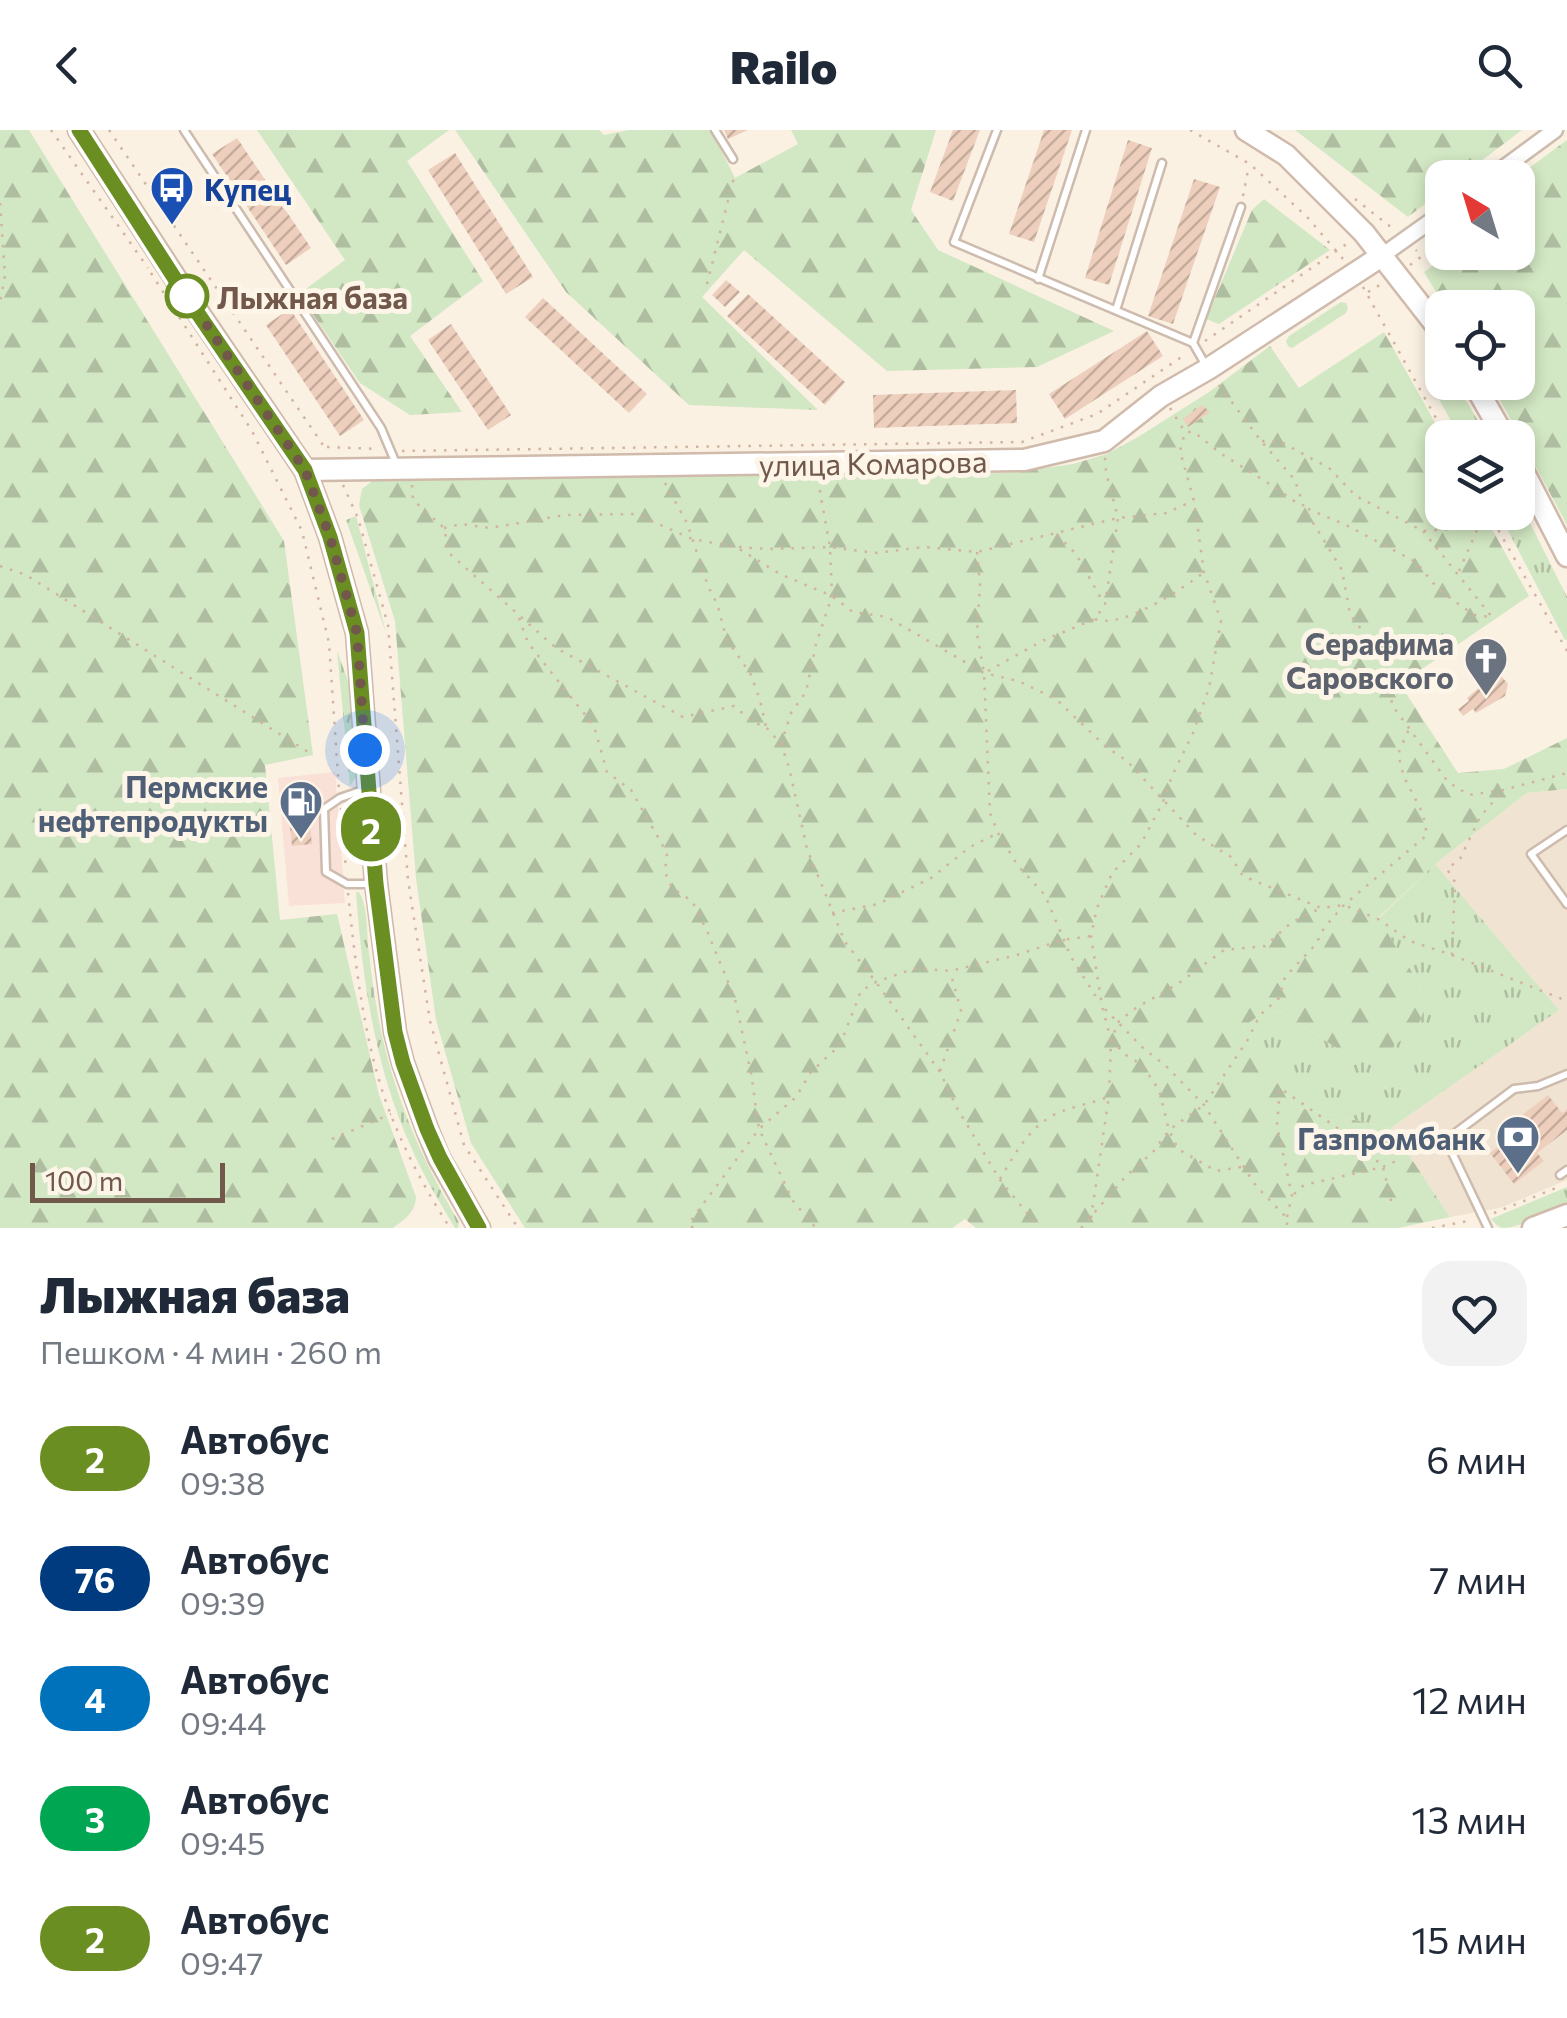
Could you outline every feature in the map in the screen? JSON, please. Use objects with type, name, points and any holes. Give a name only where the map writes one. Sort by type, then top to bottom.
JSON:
[{"type":"main road","points":[[79,130],[305,470],[330,537],[357,633],[376,884],[395,1032],[440,1158],[478,1228]]},
{"type":"main road","points":[[1257,133],[1286,155],[1364,234],[1425,311]]},
{"type":"main road","name":"улица Комарова","points":[[305,470],[400,462],[1024,460],[1104,441],[1161,396],[1382,255]]},
{"type":"main road","points":[[1535,494],[1567,556]]},
{"type":"main road","points":[[1534,1228],[1567,1215]]},
{"type":"street","points":[[1514,160],[1555,130]]},
{"type":"street","points":[[1382,255],[1425,225]]},
{"type":"lane","points":[[184,130],[400,462]]},
{"type":"lane","points":[[715,130],[733,159]]},
{"type":"lane","points":[[997,130],[954,242],[1195,345],[1208,369]]},
{"type":"lane","points":[[1038,279],[1086,130]]},
{"type":"lane","points":[[1116,310],[1162,163]]},
{"type":"lane","points":[[1195,345],[1240,207]]},
{"type":"lane","points":[[368,789],[340,798],[324,810],[326,872],[347,884],[376,884]]},
{"type":"lane","points":[[1567,830],[1532,854],[1567,904]]},
{"type":"lane","points":[[1488,1228],[1446,1140],[1514,1088],[1538,1086],[1567,1074]]},
{"type":"path","points":[[109,130],[324,446],[358,518],[388,625],[408,880],[430,1021],[464,1145],[518,1228]]},
{"type":"path","points":[[324,446],[400,462],[1022,442],[1097,414],[1337,250],[1307,216],[1250,164],[1190,130]]},
{"type":"path","points":[[1240,207],[1250,164]]},
{"type":"path","points":[[707,284],[736,173]]},
{"type":"path","points":[[0,203],[6,276],[0,302]]},
{"type":"path","points":[[148,268],[252,431],[302,531],[329,643],[359,995],[382,1090],[404,1142],[450,1228]]},
{"type":"path","points":[[1367,293],[1437,420]]},
{"type":"path","points":[[1208,369],[1294,480],[1304,508],[1342,570],[1350,614],[1389,668],[1392,705],[1448,782],[1469,795],[1504,790],[1567,772]]},
{"type":"path","points":[[1091,1218],[1110,1096],[1110,1040],[1091,936],[1097,908],[1112,873],[1140,844],[1193,733],[1208,688],[1221,621],[1204,572],[1194,500],[1180,451],[1185,432],[1161,396]]},
{"type":"path","points":[[1185,432],[1194,432],[1304,508],[1416,562],[1440,590],[1474,616],[1492,617],[1423,530],[1356,496],[1328,468],[1281,442],[1261,440]]},
{"type":"path","points":[[984,673],[1042,641],[1095,619],[1105,604],[1118,518],[1106,472],[1104,441]]},
{"type":"path","points":[[400,462],[414,500],[444,528],[450,553],[556,648],[684,717],[734,706],[766,727],[781,744],[806,849],[845,942],[940,1072],[1000,1180],[1039,1228]]},
{"type":"path","points":[[781,744],[792,712],[806,692],[832,596],[830,547],[820,492],[824,462]]},
{"type":"path","points":[[655,464],[687,524],[726,638],[751,674],[766,727]]},
{"type":"path","points":[[444,528],[461,524],[490,528],[565,515],[636,514],[692,539],[736,547],[830,547],[875,554],[924,547],[977,552],[1076,526],[1166,512],[1194,500]]},
{"type":"path","points":[[1457,574],[1478,530]]},
{"type":"path","points":[[1499,530],[1567,651]]},
{"type":"path","points":[[1056,534],[1076,554],[1105,604]]},
{"type":"path","points":[[736,547],[780,574],[832,596],[853,612],[887,617],[984,673],[1018,681],[1056,699],[1127,761],[1196,835],[1231,857],[1244,876],[1321,908]]},
{"type":"path","points":[[977,552],[977,634],[984,673],[990,812],[998,833],[1018,866],[1045,895],[1062,940],[1102,1006],[1204,1105],[1256,1186],[1286,1218]]},
{"type":"path","points":[[0,566],[26,575],[313,755]]},
{"type":"path","points":[[1095,619],[1102,622],[1130,615],[1180,591],[1204,572]]},
{"type":"path","points":[[518,615],[528,643],[594,726],[607,772],[631,790],[667,853],[664,872],[672,888],[692,900],[735,998],[760,1129],[792,1201],[816,1228]]},
{"type":"path","points":[[1081,1228],[1169,1130],[1204,1105],[1248,1042],[1260,1015],[1279,998],[1285,977],[1316,944],[1344,905],[1426,834],[1424,814],[1404,777],[1398,754],[1409,729]]},
{"type":"path","points":[[1452,955],[1456,882],[1446,869],[1460,859],[1480,816],[1504,790]]},
{"type":"path","points":[[831,913],[878,904],[931,878],[970,847],[998,833]]},
{"type":"path","points":[[1110,1040],[1119,1021],[1224,950],[1265,946],[1292,922],[1321,908],[1344,905],[1378,919],[1410,941],[1567,1001]]},
{"type":"path","points":[[693,1228],[689,1223],[760,1129],[796,1097],[811,1072],[840,1045],[862,991],[916,968],[950,971],[1062,940],[1091,936]]},
{"type":"path","points":[[940,1072],[961,1011],[950,971]]},
{"type":"path","points":[[1110,1040],[1142,1065],[1158,1090],[1178,1149],[1216,1171],[1242,1166]]},
{"type":"path","points":[[1287,1228],[1292,1196],[1277,1125],[1280,1088],[1360,1143],[1383,1167],[1392,1204]]},
{"type":"path","points":[[1000,1180],[1030,1132],[1041,1122],[1110,1096]]},
{"type":"path","points":[[332,1139],[392,1114]]},
{"type":"path","points":[[1292,1196],[1304,1185],[1396,1161]]},
{"type":"path","points":[[1432,1228],[1484,1217],[1567,1183]]},
{"type":"shaded area","points":[[335,772],[345,903],[289,906],[278,778]]},
{"type":"shaded area","points":[[1567,789],[1567,1180],[1500,1208],[1450,1217],[1391,1128],[1559,1010],[1435,864],[1527,793]]},
{"type":"green space","points":[[0,130],[29,130],[284,541],[313,755],[265,765],[280,920],[337,914],[379,1095],[416,1197],[411,1211],[393,1228],[0,1228]]},
{"type":"green space","points":[[257,130],[449,130],[407,161],[483,281],[410,336],[462,412],[410,415],[360,383],[299,294],[345,260]]},
{"type":"green space","points":[[455,130],[599,130],[604,135],[629,130],[711,130],[735,178],[798,144],[791,130],[936,130],[911,210],[938,250],[1114,331],[1037,367],[887,371],[744,250],[702,297],[818,410],[689,405],[566,292]]},
{"type":"green space","points":[[1295,130],[1522,130],[1482,160],[1425,160],[1425,204],[1408,217]]},
{"type":"green space","points":[[1567,140],[1567,525],[1535,465],[1535,420],[1511,420],[1500,400],[1535,400],[1535,290],[1435,290],[1424,272],[1535,270],[1535,164]]},
{"type":"green space","points":[[1264,199],[1330,250],[1219,324],[1206,319],[1252,210]]},
{"type":"green space","points":[[1341,302],[1346,303],[1346,313],[1292,348],[1288,346],[1289,336]]},
{"type":"green space","points":[[1384,332],[1433,420],[1425,420],[1425,530],[1492,530],[1529,596],[1400,684],[1458,773],[1504,769],[1567,738],[1567,789],[1527,793],[1435,864],[1378,918],[1427,1002],[1417,1029],[1386,1051],[1347,1055],[1280,1011],[1260,1015],[1244,1026],[1248,1042],[1295,1107],[1391,1128],[1450,1217],[1398,1228],[976,1228],[965,1219],[952,1228],[525,1228],[471,1143],[436,1020],[416,878],[395,621],[359,505],[362,489],[375,479],[1008,473],[1073,464],[1107,454],[1209,392],[1270,346],[1299,388]]},
{"type":"green space","points":[[1439,400],[1465,400],[1477,420],[1451,420]]},
{"type":"green space","points":[[356,516],[386,633],[346,520]]},
{"type":"green space","points":[[1508,530],[1534,530],[1567,597],[1565,640]]},
{"type":"green space","points":[[337,651],[349,683],[356,777],[350,786]]},
{"type":"green space","points":[[1435,864],[1559,1010],[1391,1128],[1295,1107],[1247,1041],[1244,1025],[1260,1015],[1280,1011],[1347,1055],[1427,1002],[1378,919]]},
{"type":"green space","points":[[356,892],[364,906],[375,995],[392,1074],[410,1125],[459,1222],[458,1228],[421,1168],[388,1086],[367,990]]},
{"type":"green space","points":[[1567,1187],[1567,1205],[1545,1215],[1504,1228],[1491,1219]]},
{"type":"building","points":[[724,130],[748,130],[728,139]]},
{"type":"building","points":[[953,130],[980,130],[953,201],[930,192]]},
{"type":"building","points":[[1044,130],[1072,130],[1034,242],[1009,234]]},
{"type":"building","points":[[237,138],[311,248],[286,265],[212,154]]},
{"type":"building","points":[[1128,140],[1152,148],[1109,285],[1085,278]]},
{"type":"building","points":[[455,153],[533,277],[506,294],[428,170]]},
{"type":"building","points":[[1194,179],[1220,187],[1173,324],[1148,316]]},
{"type":"building","points":[[726,280],[740,292],[725,307],[712,295]]},
{"type":"building","points":[[748,294],[845,382],[825,405],[727,316]]},
{"type":"building","points":[[543,298],[647,394],[629,413],[525,317]]},
{"type":"building","points":[[290,309],[364,420],[340,436],[266,325]]},
{"type":"building","points":[[451,324],[511,415],[488,430],[428,340]]},
{"type":"building","points":[[1147,331],[1163,356],[1065,419],[1049,394]]},
{"type":"building","points":[[1016,390],[1017,423],[874,428],[873,395]]},
{"type":"building","points":[[1202,405],[1210,412],[1188,427],[1183,419]]},
{"type":"building","name":"Серафима Саровского","points":[[1502,677],[1508,684],[1505,696],[1463,716],[1458,709],[1469,701],[1467,698],[1490,678]]},
{"type":"building","points":[[307,798],[312,844],[292,846],[287,800]]},
{"type":"building","points":[[1548,1095],[1562,1113],[1567,1109],[1567,1130],[1537,1153],[1544,1161],[1514,1184],[1490,1153],[1507,1140],[1500,1132]]},
{"type":"bus line","name":"2","points":[[79,130],[305,470],[330,537],[357,633],[376,884],[395,1032],[427,1129],[479,1228]]},
{"type":"place","name":"Купец","points":[[172,226]]},
{"type":"place","name":"Лыжная база","points":[[187,296]]},
{"type":"place","name":"Серафима Саровского","points":[[1486,697]]},
{"type":"place","name":"Пермские нефтепродукты","points":[[301,840]]},
{"type":"place","name":"Газпромбанк","points":[[1518,1175]]},
{"type":"route","points":[[187,296],[305,470],[330,537],[357,633],[365,750]]}]
